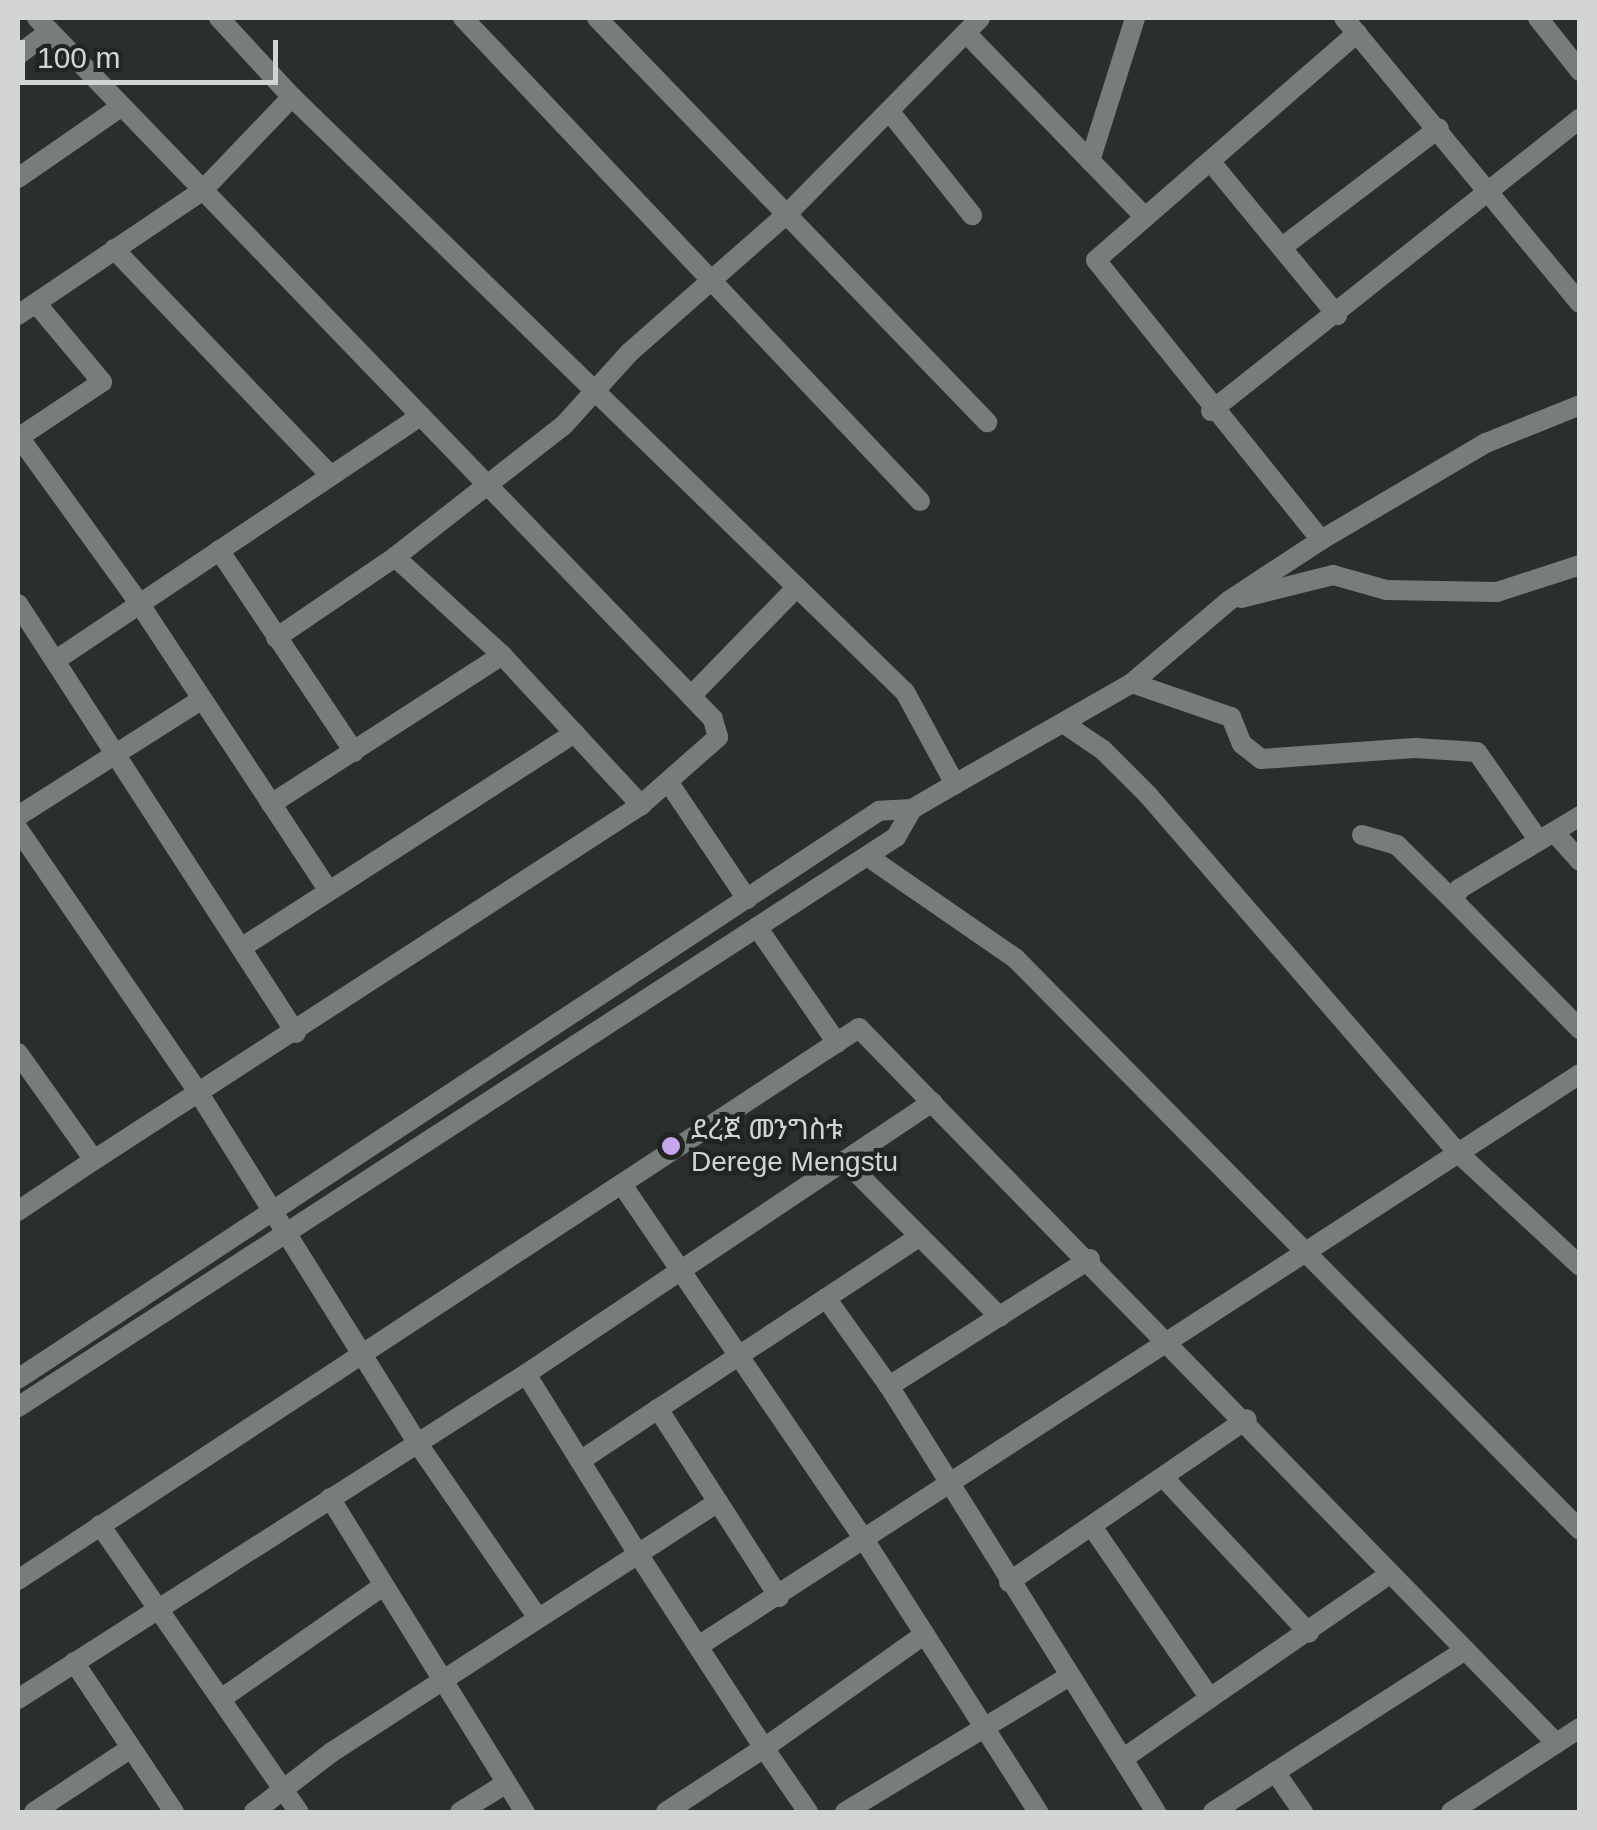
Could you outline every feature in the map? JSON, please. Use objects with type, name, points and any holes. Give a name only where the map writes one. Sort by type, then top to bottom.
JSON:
[{"type":"street","points":[[218,18],[292,96],[905,692],[955,784]]},
{"type":"street","points":[[463,18],[709,284],[920,501]]},
{"type":"street","points":[[597,18],[789,212],[987,422]]},
{"type":"street","points":[[1090,161],[1136,18]]},
{"type":"street","points":[[1538,18],[1580,71]]},
{"type":"street","points":[[18,55],[43,24],[119,108],[692,696],[712,718],[718,737],[641,805],[18,1211]]},
{"type":"street","points":[[276,638],[395,557],[486,488],[599,392],[628,353],[789,212],[973,25],[1090,161],[1145,217]]},
{"type":"street","points":[[1321,540],[1211,411],[1096,260],[1210,161],[1351,25],[1493,192],[1580,303]]},
{"type":"street","points":[[18,314],[203,190],[292,96]]},
{"type":"street","points":[[18,178],[119,108]]},
{"type":"street","points":[[890,112],[972,216]]},
{"type":"street","points":[[1211,411],[1580,120]]},
{"type":"street","points":[[1285,245],[1439,128]]},
{"type":"street","points":[[1210,161],[1285,245],[1337,315]]},
{"type":"street","points":[[114,249],[331,476]]},
{"type":"street","points":[[36,302],[102,382],[18,437],[139,603],[328,890]]},
{"type":"street","points":[[18,1379],[879,811],[912,808],[1063,723],[1132,683],[1230,600],[1321,540],[1486,443],[1580,405]]},
{"type":"street","points":[[56,660],[421,416]]},
{"type":"street","points":[[219,550],[354,752]]},
{"type":"street","points":[[395,557],[502,654],[641,805]]},
{"type":"street","points":[[1230,600],[1333,575],[1386,590],[1497,592],[1580,565]]},
{"type":"street","points":[[692,696],[797,587]]},
{"type":"street","points":[[18,604],[296,1033]]},
{"type":"street","points":[[271,804],[502,654]]},
{"type":"street","points":[[1132,683],[1231,717],[1242,744],[1261,759],[1415,748],[1477,752],[1546,835],[1580,861]]},
{"type":"street","points":[[18,816],[201,700]]},
{"type":"street","points":[[1063,723],[1148,795],[1456,1151],[1580,1266]]},
{"type":"street","points":[[241,948],[575,733]]},
{"type":"street","points":[[669,783],[748,898]]},
{"type":"street","points":[[18,1407],[896,838],[912,808]]},
{"type":"street","points":[[1454,901],[1460,889],[1580,816]]},
{"type":"street","points":[[18,829],[200,1095],[418,1444],[536,1615]]},
{"type":"street","points":[[1362,835],[1397,845],[1580,1028]]},
{"type":"street","points":[[868,856],[1016,958],[1580,1530]]},
{"type":"street","points":[[758,928],[838,1043]]},
{"type":"street","points":[[18,1580],[624,1186],[859,1028],[1170,1340],[1556,1743]]},
{"type":"street","points":[[18,1052],[26,1084],[94,1160]]},
{"type":"street","points":[[700,1645],[1580,1074]]},
{"type":"street","points":[[18,1699],[526,1374],[847,1163],[932,1102]]},
{"type":"street","points":[[847,1163],[1000,1317]]},
{"type":"street","points":[[624,1186],[865,1541],[984,1725],[1032,1810]]},
{"type":"street","points":[[580,1461],[919,1237]]},
{"type":"street","points":[[889,1386],[1090,1259]]},
{"type":"street","points":[[826,1298],[889,1386],[1156,1812]]},
{"type":"street","points":[[526,1374],[638,1554],[808,1812]]},
{"type":"street","points":[[658,1409],[779,1597]]},
{"type":"street","points":[[1009,1582],[1093,1528],[1246,1419]]},
{"type":"street","points":[[1164,1478],[1309,1633]]},
{"type":"street","points":[[330,1498],[380,1588],[444,1680],[525,1812]]},
{"type":"street","points":[[254,1812],[283,1788],[536,1615],[718,1502]]},
{"type":"street","points":[[100,1525],[299,1812]]},
{"type":"street","points":[[1093,1528],[1210,1698]]},
{"type":"street","points":[[1124,1758],[1390,1574]]},
{"type":"street","points":[[222,1700],[380,1588]]},
{"type":"street","points":[[668,1812],[925,1634]]},
{"type":"street","points":[[1213,1812],[1466,1650]]},
{"type":"street","points":[[74,1662],[174,1812]]},
{"type":"street","points":[[846,1812],[1070,1676]]},
{"type":"street","points":[[1451,1812],[1580,1728]]},
{"type":"street","points":[[34,1812],[131,1748]]},
{"type":"street","points":[[1276,1772],[1304,1812]]},
{"type":"street","points":[[460,1812],[505,1784]]},
{"type":"place","name":"ደረጀ መንግስቱ Derege Mengstu","points":[[671,1146]]}]
